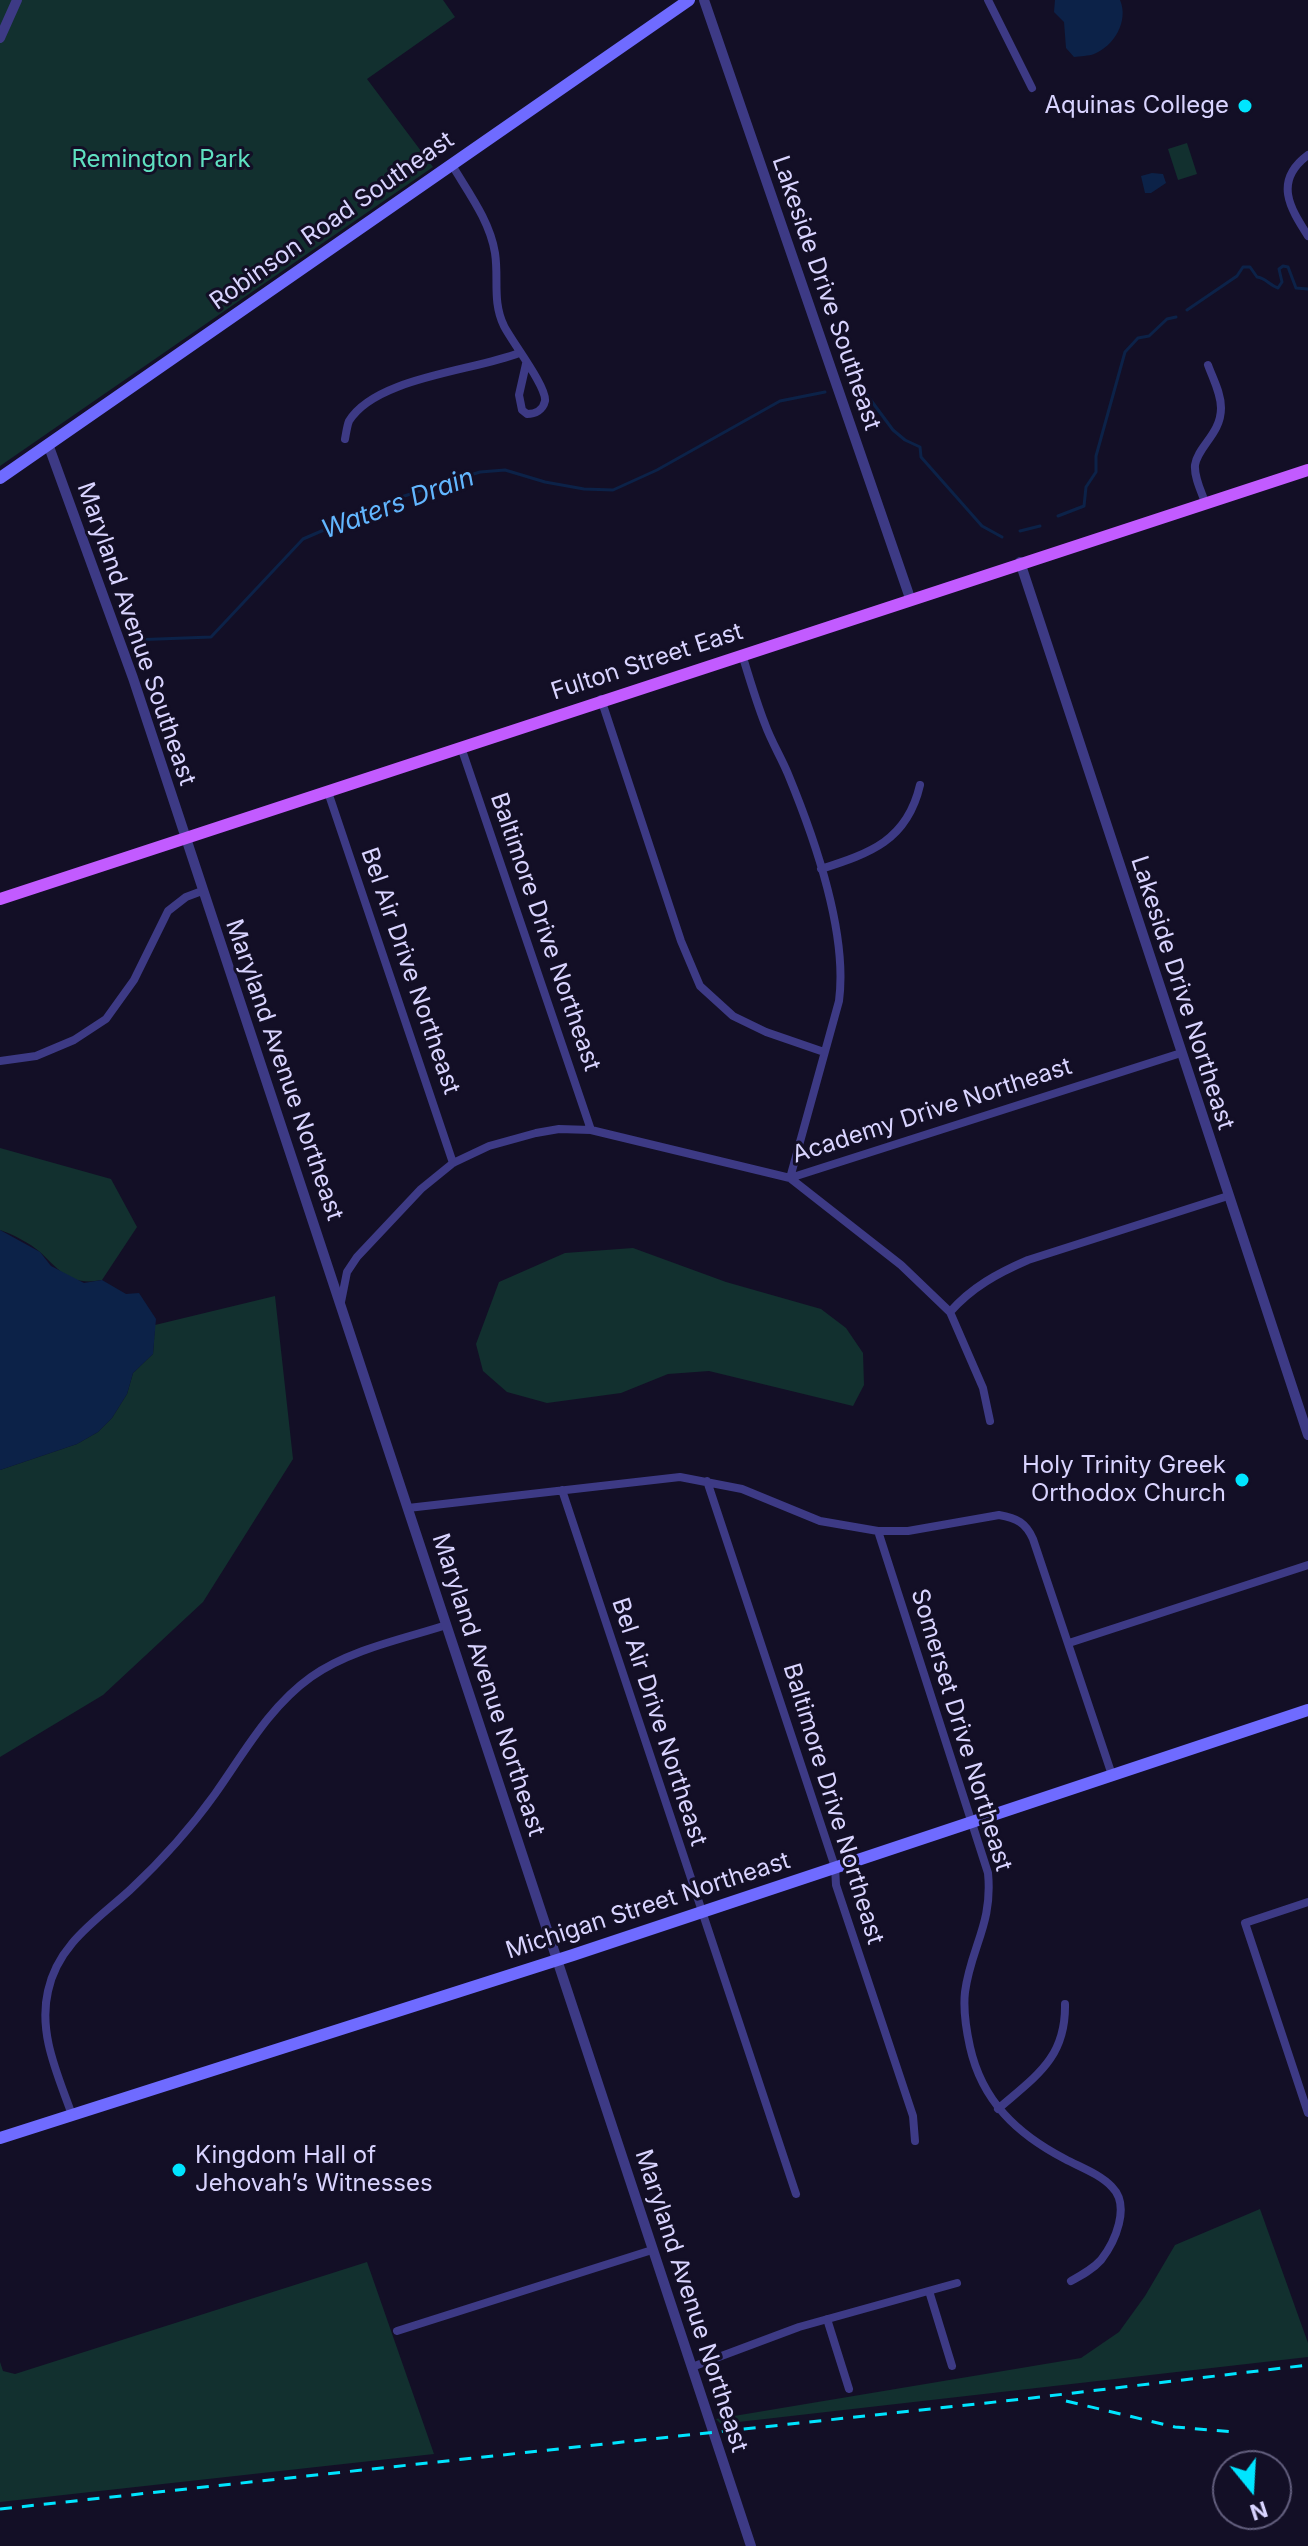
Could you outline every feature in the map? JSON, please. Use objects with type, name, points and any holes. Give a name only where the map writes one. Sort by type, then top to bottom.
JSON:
[{"type":"main road","name":"Robinson Road Southeast","points":[[0,478],[689,0]]},
{"type":"main road","name":"Fulton Street East","points":[[0,899],[601,699],[1308,470]]},
{"type":"main road","name":"Michigan Street Northeast","points":[[0,2138],[557,1960],[1308,1710]]},
{"type":"street","points":[[0,38],[17,0]]},
{"type":"street","name":"Lakeside Drive Southeast","points":[[704,0],[910,598]]},
{"type":"street","points":[[988,0],[1032,88]]},
{"type":"street","points":[[1308,155],[1295,166],[1288,194],[1289,207],[1308,236]]},
{"type":"street","points":[[452,165],[484,219],[492,239],[497,309],[543,391],[545,400],[535,414],[527,414],[520,403],[526,364]]},
{"type":"street","points":[[345,439],[348,423],[363,406],[382,393],[430,376],[503,360],[519,353]]},
{"type":"street","points":[[1205,502],[1197,481],[1195,462],[1218,427],[1222,410],[1208,365]]},
{"type":"street","name":"Maryland Avenue Southeast","points":[[48,444],[133,678],[184,838]]},
{"type":"street","name":"Lakeside Drive Northeast","points":[[1020,562],[1308,1435]]},
{"type":"street","points":[[742,654],[766,727],[788,772],[821,869],[836,928],[842,980],[790,1178],[901,1265],[950,1312],[983,1388],[990,1421]]},
{"type":"street","points":[[601,699],[681,941],[700,986],[733,1016],[766,1032],[824,1052]]},
{"type":"street","name":"Baltimore Drive Northeast","points":[[461,747],[591,1130]]},
{"type":"street","points":[[821,869],[857,857],[888,840],[911,812],[920,785]]},
{"type":"street","name":"Bel Air Drive Northeast","points":[[328,792],[453,1163]]},
{"type":"street","name":"Maryland Avenue Northeast","points":[[184,838],[341,1302],[751,2546]]},
{"type":"street","points":[[0,1061],[36,1056],[74,1040],[106,1019],[134,980],[168,911],[186,897],[202,891]]},
{"type":"street","name":"Academy Drive Northeast","points":[[341,1302],[347,1272],[357,1257],[421,1189],[453,1163],[489,1146],[559,1129],[591,1130],[790,1178],[1181,1053]]},
{"type":"street","points":[[950,1312],[974,1288],[1028,1260],[1228,1196]]},
{"type":"street","points":[[408,1508],[680,1477],[742,1489],[820,1521],[878,1531],[908,1531],[999,1515],[1013,1518],[1028,1528],[1033,1539],[1112,1775]]},
{"type":"street","name":"Baltimore Drive Northeast","points":[[707,1481],[835,1867],[836,1885],[913,2116],[915,2141]]},
{"type":"street","name":"Bel Air Drive Northeast","points":[[562,1490],[796,2194]]},
{"type":"street","name":"Somerset Drive Northeast","points":[[878,1531],[988,1873],[989,1904],[969,1976],[965,2015],[970,2049],[979,2076],[998,2109],[1018,2130],[1094,2174],[1116,2191],[1120,2220],[1111,2244],[1102,2259],[1071,2281]]},
{"type":"street","points":[[1069,1643],[1308,1565]]},
{"type":"street","points":[[72,2115],[50,2050],[45,2024],[48,1989],[62,1954],[191,1827],[261,1727],[294,1690],[339,1662],[447,1625]]},
{"type":"street","points":[[1308,1902],[1245,1923],[1308,2113]]},
{"type":"street","points":[[998,2109],[1039,2073],[1059,2047],[1065,2026],[1065,2004]]},
{"type":"street","points":[[397,2331],[652,2250]]},
{"type":"street","points":[[692,2367],[827,2319],[957,2283]]},
{"type":"street","points":[[929,2291],[952,2366]]},
{"type":"street","points":[[827,2319],[849,2389]]},
{"type":"green space","name":"Remington Park","points":[[0,0],[443,0],[455,17],[367,79],[433,167],[0,466]]},
{"type":"green space","points":[[1187,143],[1197,174],[1178,180],[1168,149]]},
{"type":"green space","points":[[0,1148],[111,1179],[137,1227],[102,1280],[82,1281],[67,1276],[31,1245],[0,1230]]},
{"type":"green space","points":[[633,1248],[726,1282],[821,1309],[846,1328],[863,1353],[864,1385],[853,1406],[709,1371],[668,1374],[621,1393],[547,1403],[507,1392],[483,1371],[476,1344],[499,1282],[565,1253]]},
{"type":"green space","points":[[275,1296],[293,1459],[203,1602],[103,1695],[0,1757],[0,1470],[77,1444],[98,1432],[112,1418],[127,1394],[133,1373],[153,1354],[155,1325]]},
{"type":"green space","points":[[1260,2209],[1308,2343],[1308,2357],[721,2424],[716,2419],[1081,2358],[1119,2332],[1175,2245]]},
{"type":"green space","points":[[367,2262],[434,2454],[0,2502],[0,2362],[3,2371],[15,2374]]},
{"type":"water","points":[[1055,0],[1120,0],[1123,16],[1118,32],[1101,50],[1092,55],[1074,57],[1066,48],[1064,22],[1054,12]]},
{"type":"water","points":[[1163,174],[1166,183],[1151,193],[1145,193],[1141,176]]},
{"type":"water","points":[[0,1230],[40,1252],[51,1266],[84,1283],[102,1280],[126,1294],[139,1293],[156,1319],[153,1354],[133,1373],[127,1394],[112,1418],[98,1432],[77,1444],[0,1470]]},
{"type":"waterway","name":"Waters Drain","points":[[1187,310],[1237,276],[1243,267],[1250,267],[1257,277],[1278,288],[1282,282],[1279,269],[1288,267],[1296,288],[1308,289]]},
{"type":"waterway","name":"Waters Drain","points":[[1058,516],[1084,506],[1086,487],[1096,472],[1096,456],[1125,352],[1138,338],[1149,336],[1167,319],[1176,317]]},
{"type":"waterway","name":"Waters Drain","points":[[132,640],[211,637],[303,539],[398,498],[480,472],[505,470],[545,482],[613,490],[657,470],[780,401],[825,392]]},
{"type":"waterway","name":"Waters Drain","points":[[867,395],[893,430],[920,447],[921,457],[982,526],[1002,537]]},
{"type":"waterway","name":"Waters Drain","points":[[1020,531],[1040,526]]},
{"type":"railway","points":[[0,2509],[1023,2399],[1308,2365]]},
{"type":"railway","points":[[1066,2401],[1175,2427],[1235,2432]]},
{"type":"place","name":"Aquinas College","points":[[1245,106]]},
{"type":"place","name":"Holy Trinity Greek Orthodox Church","points":[[1242,1480]]},
{"type":"place","name":"Kingdom Hall of Jehovah’s Witnesses","points":[[179,2170]]}]
